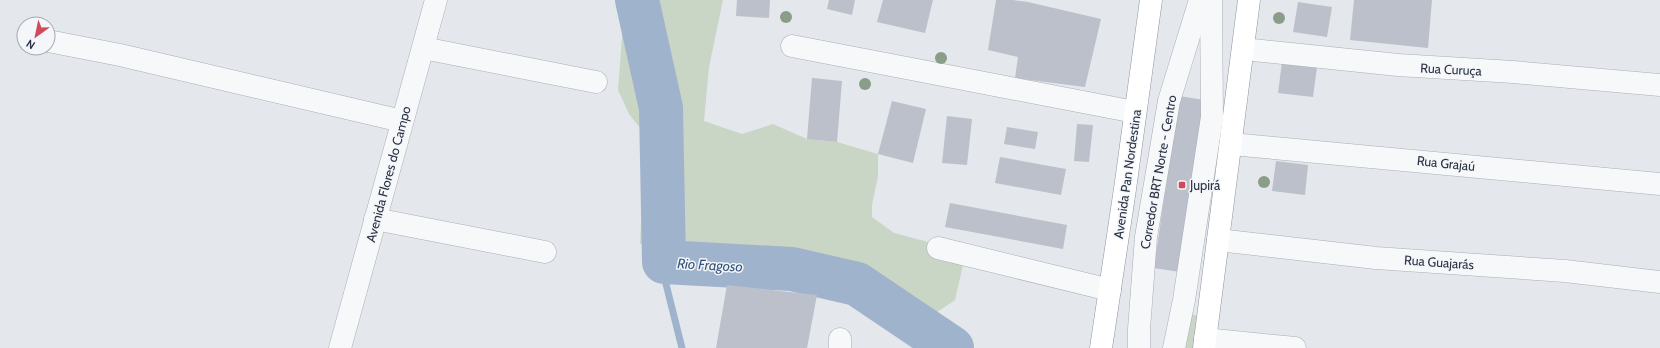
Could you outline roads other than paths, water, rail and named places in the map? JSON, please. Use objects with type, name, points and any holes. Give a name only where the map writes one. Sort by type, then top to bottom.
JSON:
[{"type":"highway","name":"Avenida Pan Nordestina","points":[[1101,348],[1151,0]]},
{"type":"highway","points":[[1204,343],[1249,0]]},
{"type":"street","name":"Avenida Flores do Campo","points":[[340,348],[436,0]]},
{"type":"street","name":"Corredor BRT Norte - Centro","points":[[1139,348],[1146,237],[1169,101],[1200,0]]},
{"type":"street","points":[[1174,348],[1184,300],[1212,117],[1211,0]]},
{"type":"street","points":[[56,43],[120,55],[402,121]]},
{"type":"street","points":[[792,46],[1136,112]]},
{"type":"street","points":[[423,48],[596,82]]},
{"type":"street","name":"Rua Curuça","points":[[1243,49],[1398,65],[1513,72],[1660,85]]},
{"type":"street","name":"Rua Grajaú","points":[[1231,144],[1660,184]]},
{"type":"street","points":[[375,220],[546,252]]},
{"type":"street","name":"Rua Guajarás","points":[[1218,240],[1376,258],[1565,271],[1660,282]]},
{"type":"street","points":[[938,248],[1110,290]]},
{"type":"street","points":[[1204,343],[1295,348]]},
{"type":"waterway","name":"Rio Fragoso","points":[[637,0],[661,108],[664,262],[792,269],[857,284],[952,348]]},
{"type":"waterway","points":[[664,262],[664,276],[682,348]]},
{"type":"place","name":"Jupirá","points":[[1182,185]]}]
